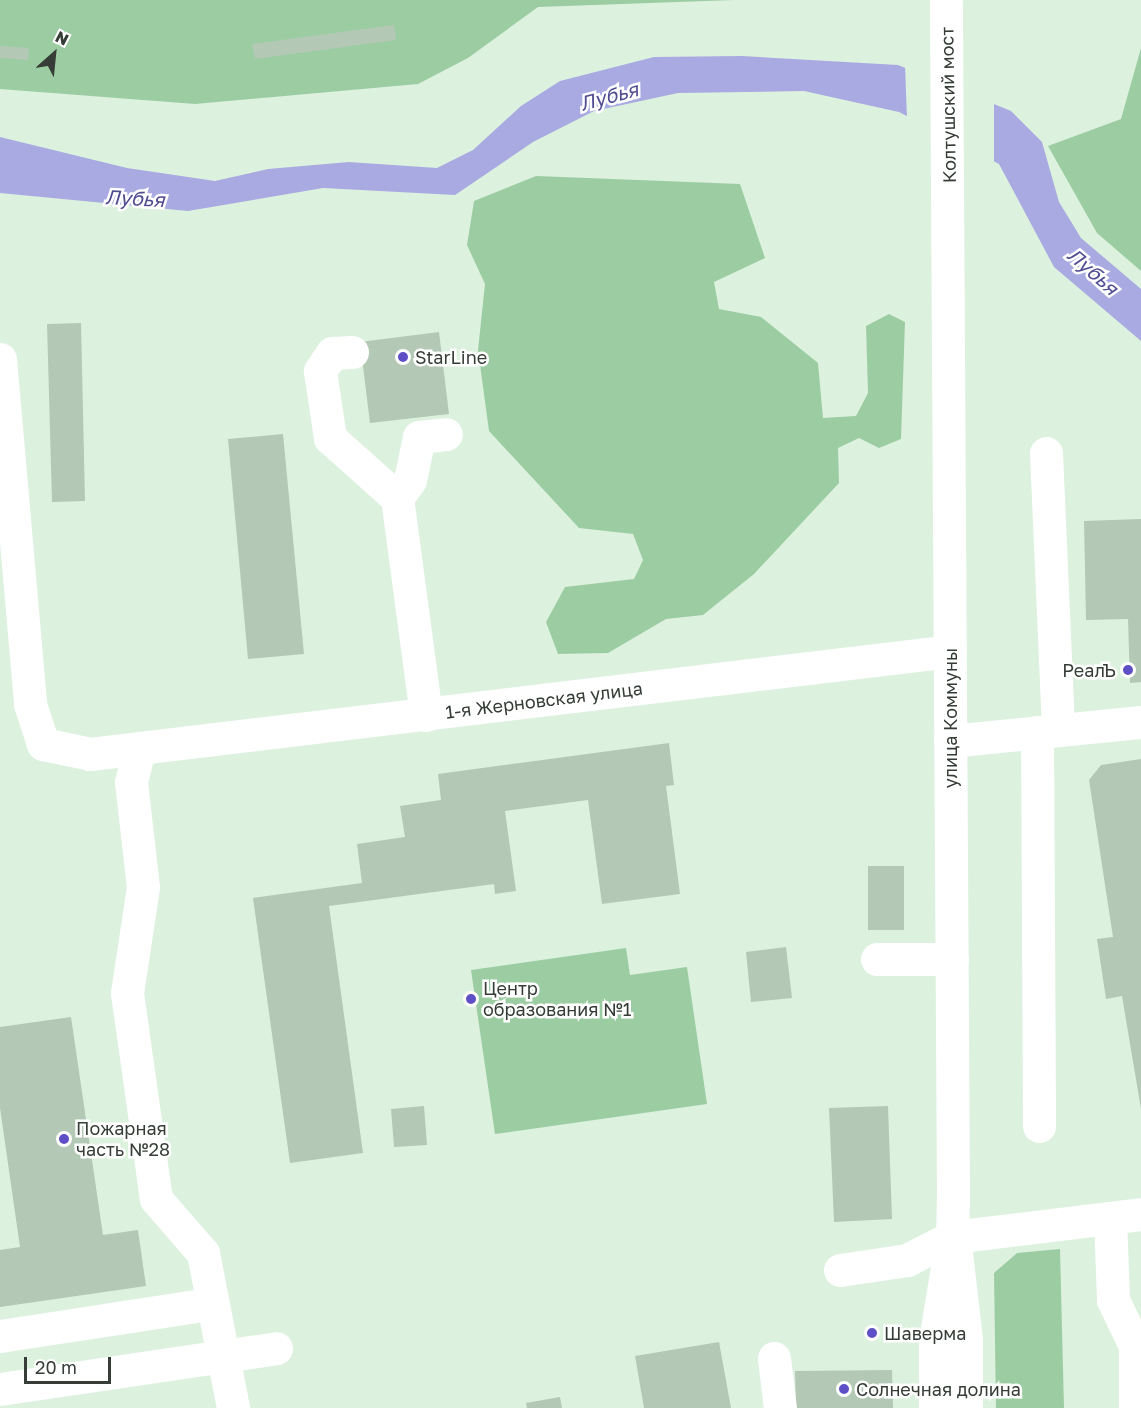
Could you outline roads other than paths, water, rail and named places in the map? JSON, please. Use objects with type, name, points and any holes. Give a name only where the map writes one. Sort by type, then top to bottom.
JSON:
[{"type":"main road","name":"Колтушский мост","points":[[946,6],[949,199]]},
{"type":"main road","name":"улица Коммуны","points":[[935,1408],[935,1340],[952,1237],[949,199]]},
{"type":"main road","points":[[352,352],[332,352],[320,371],[330,438],[397,498],[426,715]]},
{"type":"main road","name":"1-я Жерновская улица","points":[[0,359],[30,704],[43,744],[90,754],[139,748],[322,740],[426,715],[681,695],[950,651]]},
{"type":"main road","points":[[397,498],[410,480],[419,438],[446,434]]},
{"type":"main road","points":[[1040,1126],[1048,731],[1046,453]]},
{"type":"main road","points":[[950,741],[1141,722]]},
{"type":"main road","points":[[139,748],[131,782],[143,887],[127,993],[156,1199],[203,1253],[210,1304],[224,1356],[233,1408]]},
{"type":"main road","points":[[877,959],[952,959]]},
{"type":"main road","points":[[840,1270],[907,1260],[952,1237],[1126,1216],[1113,1300],[1138,1346],[1135,1408]]},
{"type":"main road","name":"улица Коммуны","points":[[952,1237],[963,1285],[966,1408]]},
{"type":"main road","points":[[0,1336],[210,1304]]},
{"type":"main road","points":[[0,1389],[34,1396],[224,1356],[276,1348]]},
{"type":"main road","points":[[774,1358],[780,1408]]},
{"type":"water","name":"Лубья","points":[[742,56],[898,65],[1011,111],[1042,142],[1059,202],[1081,238],[1141,289],[1141,341],[1054,267],[999,164],[899,112],[804,91],[678,93],[594,111],[533,142],[455,195],[323,188],[188,211],[0,193],[0,137],[127,168],[215,181],[268,169],[349,162],[437,168],[473,150],[521,106],[560,81],[654,57]]},
{"type":"place","name":"StarLine","points":[[403,357]]},
{"type":"place","name":"РеалЪ","points":[[1128,670]]},
{"type":"place","name":"Центр образования №1","points":[[471,999]]},
{"type":"place","name":"Пожарная часть №28","points":[[64,1139]]},
{"type":"place","name":"Шаверма","points":[[872,1333]]},
{"type":"place","name":"Солнечная долина","points":[[844,1389]]}]
